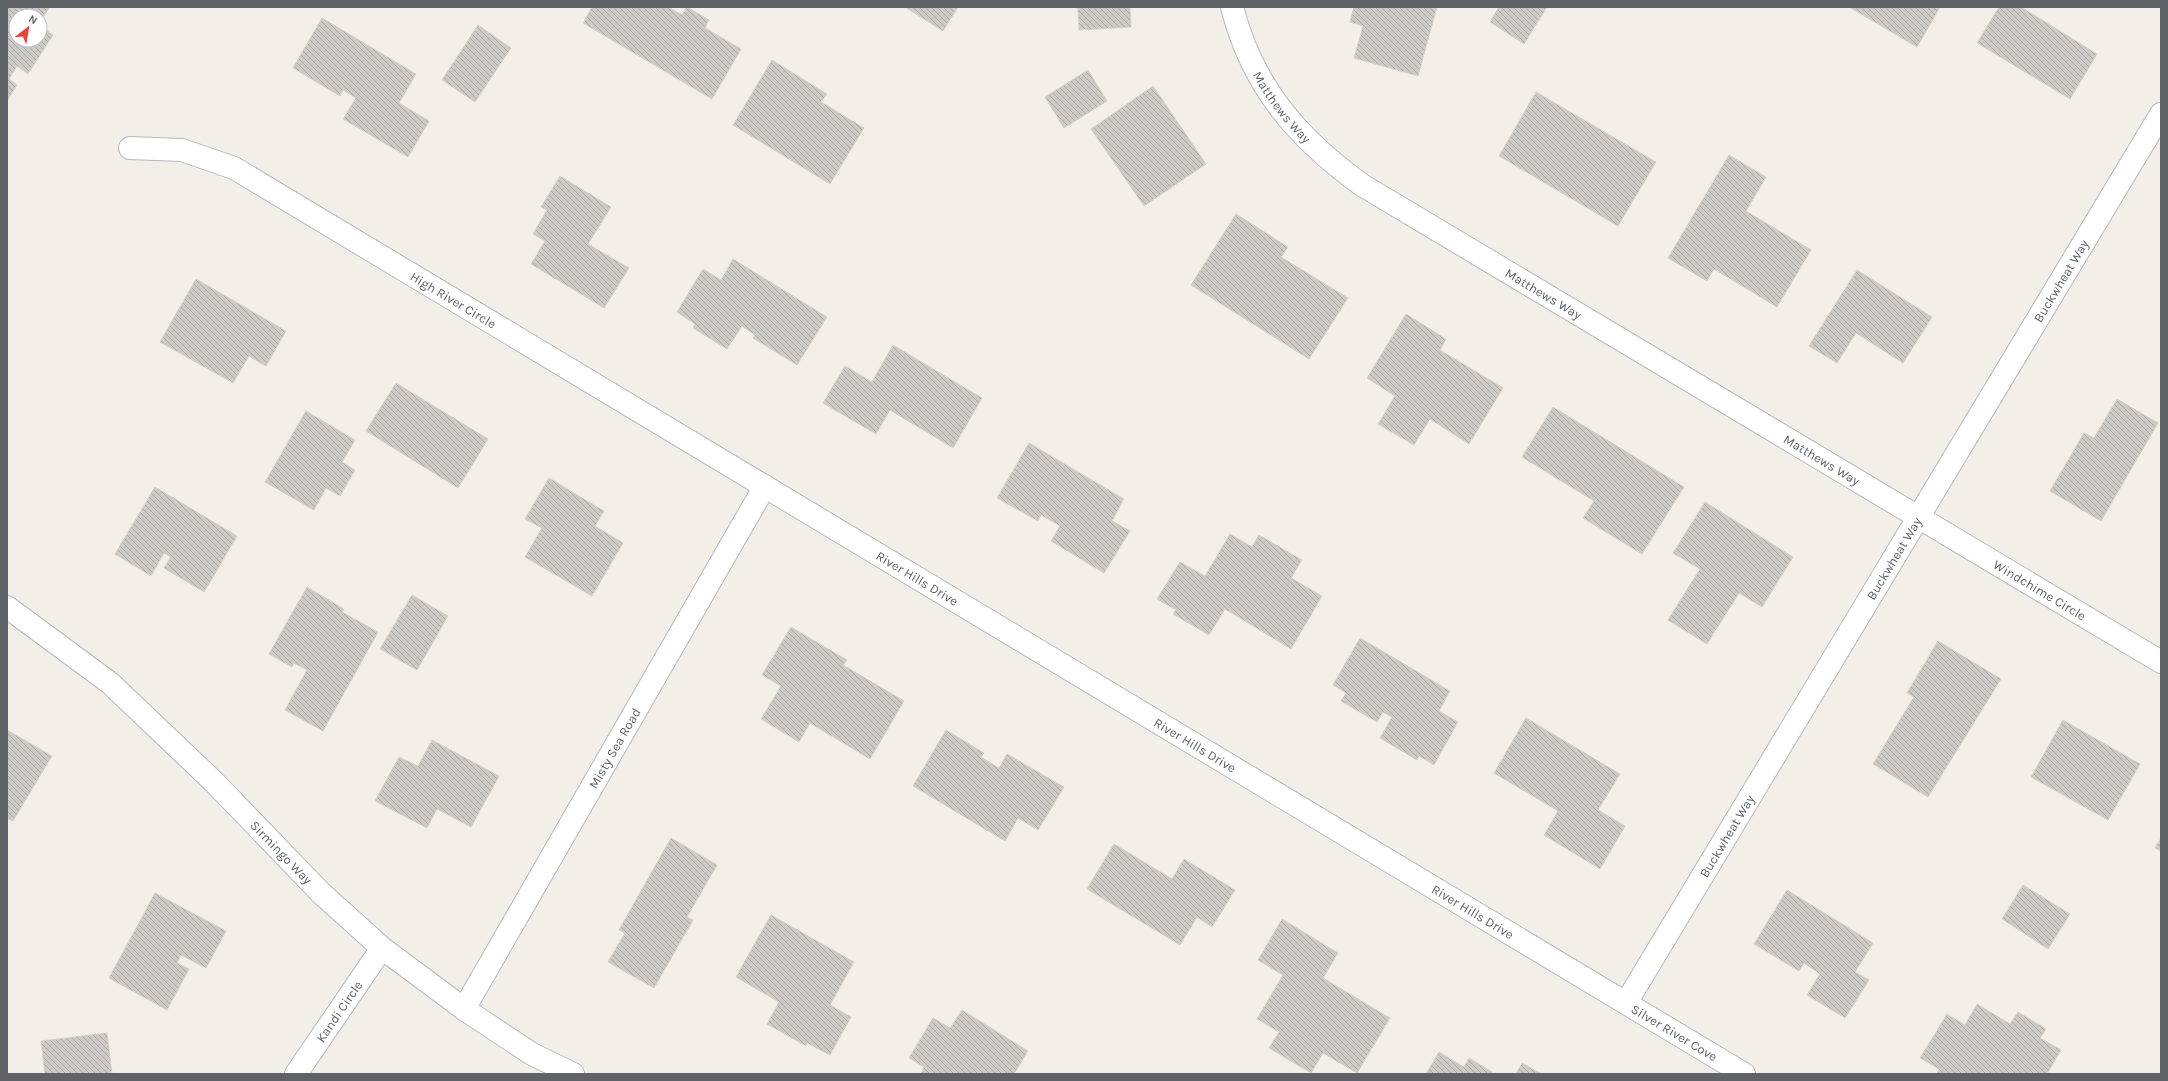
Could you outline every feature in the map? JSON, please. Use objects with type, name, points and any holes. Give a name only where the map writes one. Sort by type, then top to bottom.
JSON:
[{"type":"street","name":"Matthews Way","points":[[1232,7],[1244,45],[1260,78],[1290,121],[1304,138],[1332,163],[1362,185],[1920,516]]},
{"type":"street","name":"Buckwheat Way","points":[[1626,1003],[2161,114]]},
{"type":"street","name":"High River Circle","points":[[130,148],[182,150],[234,168],[765,486]]},
{"type":"street","name":"River Hills Drive","points":[[765,486],[1626,1003]]},
{"type":"street","name":"Misty Sea Road","points":[[464,1009],[765,486]]},
{"type":"street","name":"Windchime Circle","points":[[1920,516],[2161,662]]},
{"type":"street","name":"Sirmingo Way","points":[[7,607],[110,683],[214,782],[321,893],[382,948],[464,1009],[532,1054],[573,1074]]},
{"type":"street","name":"Kandi Circle","points":[[296,1074],[382,948]]},
{"type":"street","name":"Silver River Cove","points":[[1626,1003],[1744,1074]]},
{"type":"building","points":[[7,7],[50,7],[48,10],[48,8],[8,8],[8,48],[45,48],[28,74],[17,66],[9,79],[17,85],[7,101]]},
{"type":"building","points":[[592,7],[668,7],[682,15],[687,7],[709,20],[705,28],[741,49],[712,99],[583,23]]},
{"type":"building","points":[[905,7],[958,7],[943,31]]},
{"type":"building","points":[[1078,7],[1130,7],[1131,27],[1079,30]]},
{"type":"building","points":[[1354,7],[1437,7],[1418,76],[1354,58],[1363,26],[1350,22]]},
{"type":"building","points":[[1499,7],[1547,7],[1524,44],[1490,22]]},
{"type":"building","points":[[1849,7],[1940,7],[1917,47]]},
{"type":"building","points":[[1999,7],[2021,7],[2097,54],[2070,99],[1977,43]]},
{"type":"building","points":[[322,18],[416,74],[399,103],[429,121],[408,157],[343,119],[356,98],[343,90],[340,96],[293,68]]},
{"type":"building","points":[[478,25],[511,48],[475,102],[442,80]]},
{"type":"building","points":[[48,32],[53,35],[48,43]]},
{"type":"building","points":[[772,60],[827,94],[821,102],[864,128],[830,184],[733,125]]},
{"type":"building","points":[[1088,70],[1107,101],[1064,128],[1045,97]]},
{"type":"building","points":[[1153,86],[1206,164],[1144,206],[1091,129]]},
{"type":"building","points":[[1536,92],[1656,162],[1618,226],[1499,156]]},
{"type":"building","points":[[1729,155],[1766,177],[1746,211],[1811,250],[1777,307],[1714,269],[1707,281],[1668,258]]},
{"type":"building","points":[[560,176],[611,207],[588,244],[629,268],[604,308],[531,264],[545,241],[533,234],[547,210],[541,207]]},
{"type":"building","points":[[1236,214],[1288,247],[1281,257],[1348,298],[1309,359],[1191,285]]},
{"type":"building","points":[[733,259],[827,317],[797,365],[753,338],[755,335],[742,326],[727,349],[693,328],[695,324],[677,312],[703,269],[721,280]]},
{"type":"building","points":[[1857,270],[1932,317],[1903,363],[1856,333],[1837,363],[1809,346]]},
{"type":"building","points":[[196,279],[286,331],[266,366],[249,356],[233,383],[160,342]]},
{"type":"building","points":[[1406,314],[1446,339],[1440,350],[1503,388],[1469,444],[1430,419],[1414,445],[1378,424],[1395,396],[1367,378]]},
{"type":"building","points":[[893,345],[982,398],[953,448],[890,410],[876,434],[823,403],[845,366],[872,382]]},
{"type":"building","points":[[396,383],[488,439],[458,488],[366,431]]},
{"type":"building","points":[[2117,399],[2158,423],[2101,521],[2050,491],[2084,433],[2094,438]]},
{"type":"building","points":[[1553,407],[1684,487],[1642,554],[1583,518],[1594,501],[1522,457]]},
{"type":"building","points":[[306,411],[355,440],[342,462],[355,470],[340,496],[326,488],[314,510],[265,482]]},
{"type":"building","points":[[1029,443],[1124,499],[1112,521],[1130,531],[1104,573],[1051,541],[1060,526],[1041,515],[1038,521],[997,498]]},
{"type":"building","points":[[549,478],[604,511],[595,526],[623,543],[592,596],[525,557],[542,528],[525,519]]},
{"type":"building","points":[[155,487],[237,536],[204,592],[164,568],[171,557],[164,553],[151,576],[115,554]]},
{"type":"building","points":[[1705,502],[1793,557],[1762,607],[1739,593],[1707,644],[1668,620],[1700,569],[1673,553]]},
{"type":"building","points":[[1230,534],[1252,547],[1259,535],[1302,560],[1291,578],[1322,596],[1291,649],[1225,609],[1209,635],[1173,614],[1176,610],[1157,599],[1180,562],[1205,576]]},
{"type":"building","points":[[307,587],[344,609],[342,612],[378,632],[323,731],[285,710],[307,670],[294,663],[292,667],[269,654]]},
{"type":"building","points":[[412,595],[448,616],[417,670],[380,649]]},
{"type":"building","points":[[791,627],[847,660],[843,665],[904,701],[870,759],[810,723],[799,742],[761,719],[781,686],[762,675]]},
{"type":"building","points":[[1360,638],[1450,691],[1439,711],[1458,722],[1434,765],[1419,756],[1417,760],[1380,738],[1392,717],[1383,712],[1377,722],[1341,701],[1346,693],[1333,685]]},
{"type":"building","points":[[1938,641],[2001,679],[1928,797],[1873,764],[1914,697],[1907,693]]},
{"type":"building","points":[[1526,718],[1620,774],[1598,810],[1625,826],[1600,869],[1544,835],[1558,811],[1494,773]]},
{"type":"building","points":[[2063,720],[2140,764],[2108,820],[2031,777]]},
{"type":"building","points":[[7,730],[52,756],[13,821],[7,818]]},
{"type":"building","points":[[946,730],[984,753],[981,757],[999,768],[1007,754],[1064,787],[1038,830],[1018,818],[1005,841],[913,786]]},
{"type":"building","points":[[432,740],[499,776],[471,827],[437,809],[427,828],[375,801],[399,757],[418,766]]},
{"type":"building","points":[[671,838],[717,865],[687,917],[693,920],[654,988],[608,962],[625,933],[619,930]]},
{"type":"building","points":[[2161,838],[2161,851],[2155,848]]},
{"type":"building","points":[[1114,844],[1172,879],[1184,859],[1235,890],[1212,927],[1197,917],[1180,945],[1087,889]]},
{"type":"building","points":[[2023,885],[2070,914],[2048,949],[2002,919]]},
{"type":"building","points":[[1787,890],[1873,943],[1855,972],[1869,980],[1845,1018],[1807,995],[1820,974],[1804,963],[1799,971],[1754,944]]},
{"type":"building","points":[[155,893],[226,931],[206,968],[181,955],[177,963],[189,969],[167,1010],[109,978]]},
{"type":"building","points":[[771,915],[854,962],[830,1005],[851,1017],[830,1055],[807,1043],[806,1046],[767,1024],[779,1002],[736,977]]},
{"type":"building","points":[[1282,919],[1338,953],[1323,978],[1390,1018],[1357,1073],[1323,1053],[1311,1073],[1269,1048],[1279,1032],[1257,1019],[1283,975],[1258,960]]},
{"type":"building","points":[[1977,1004],[2010,1024],[2018,1012],[2046,1029],[2040,1038],[2061,1050],[2047,1074],[1937,1074],[1939,1069],[1920,1058],[1947,1014],[1965,1025]]},
{"type":"building","points":[[962,1010],[1028,1051],[1014,1074],[921,1074],[924,1067],[909,1058],[933,1018],[950,1028]]},
{"type":"building","points":[[107,1033],[112,1074],[45,1074],[41,1041]]},
{"type":"building","points":[[1439,1052],[1464,1067],[1469,1058],[1492,1072],[1491,1074],[1426,1074]]},
{"type":"building","points":[[1522,1063],[1542,1074],[1516,1074]]}]
